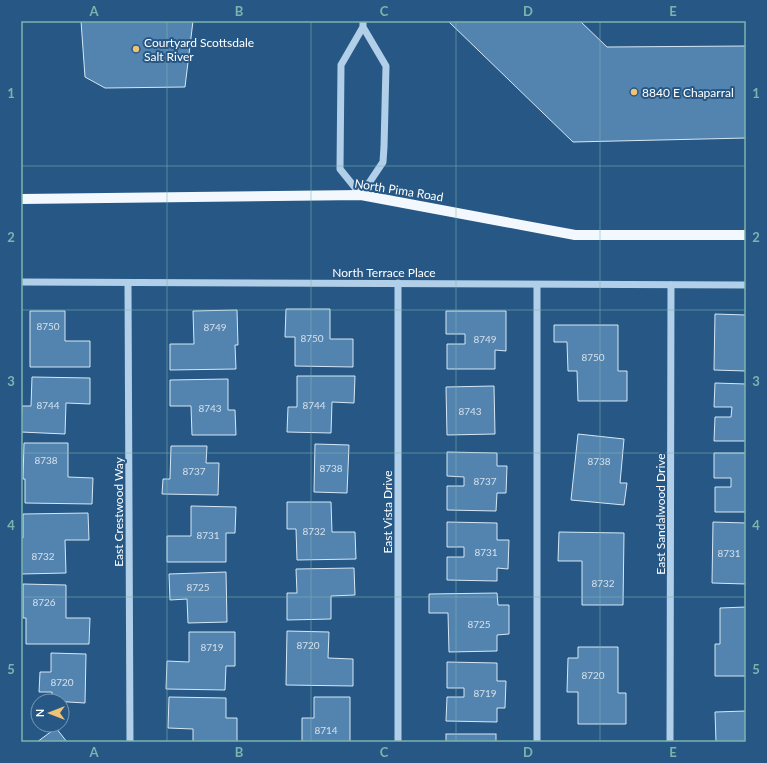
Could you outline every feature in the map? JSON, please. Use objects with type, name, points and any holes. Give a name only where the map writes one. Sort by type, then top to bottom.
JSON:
[{"type":"main road","name":"North Pima Road","points":[[21,199],[361,195],[575,235],[746,235]]},
{"type":"street","points":[[362,24],[386,66],[383,162],[361,195],[340,169],[341,65],[362,24]]},
{"type":"street","name":"North Terrace Place","points":[[21,282],[746,285]]},
{"type":"street","name":"East Crestwood Way","points":[[128,283],[130,742]]},
{"type":"street","name":"East Vista Drive","points":[[398,283],[398,742]]},
{"type":"street","points":[[537,742],[538,285]]},
{"type":"street","name":"East Sandalwood Drive","points":[[670,742],[671,285]]},
{"type":"building","name":"Courtyard Scottsdale Salt River","points":[[81,21],[193,21],[185,87],[105,88],[85,77]]},
{"type":"building","name":"8840 E Chaparral","points":[[448,21],[580,21],[607,47],[746,46],[746,138],[573,142]]},
{"type":"building","points":[[286,309],[330,309],[330,339],[353,339],[353,367],[295,366],[295,337],[285,337]]},
{"type":"building","points":[[237,310],[238,345],[235,345],[236,369],[170,370],[170,344],[194,344],[193,311]]},
{"type":"building","points":[[30,311],[65,311],[65,341],[90,341],[90,367],[30,367]]},
{"type":"building","points":[[446,311],[506,311],[506,351],[495,350],[495,369],[447,369],[447,344],[465,344],[465,334],[446,334]]},
{"type":"building","points":[[715,314],[746,315],[746,371],[714,370]]},
{"type":"building","points":[[554,325],[618,325],[618,371],[627,371],[627,401],[578,401],[577,371],[568,371],[567,342],[554,342]]},
{"type":"building","points":[[297,376],[355,376],[354,403],[332,402],[331,433],[287,432],[288,407],[297,407]]},
{"type":"building","points":[[32,377],[90,378],[90,404],[66,403],[65,434],[21,432],[22,406],[31,406]]},
{"type":"building","points":[[228,379],[228,410],[235,410],[236,435],[192,435],[191,406],[170,406],[170,380]]},
{"type":"building","points":[[715,383],[746,384],[746,441],[714,441],[715,417],[731,417],[732,407],[714,407]]},
{"type":"building","points":[[494,386],[495,434],[447,435],[446,387]]},
{"type":"building","points":[[578,434],[624,439],[620,483],[627,483],[624,505],[571,500]]},
{"type":"building","points":[[24,443],[68,443],[68,477],[93,478],[92,504],[25,503],[25,479],[23,479]]},
{"type":"building","points":[[315,444],[349,445],[347,493],[314,492]]},
{"type":"building","points":[[171,446],[207,446],[206,463],[219,463],[218,495],[162,494],[163,479],[170,479]]},
{"type":"building","points":[[447,452],[497,453],[497,466],[507,466],[506,493],[497,493],[496,511],[447,510],[447,486],[464,486],[464,477],[447,476]]},
{"type":"building","points":[[714,453],[746,453],[746,512],[715,512],[715,487],[731,487],[731,478],[714,478]]},
{"type":"building","points":[[287,502],[331,502],[332,532],[355,532],[356,559],[297,560],[296,529],[287,529]]},
{"type":"building","points":[[191,506],[236,507],[235,533],[226,533],[226,562],[167,562],[167,536],[191,536]]},
{"type":"building","points":[[88,513],[89,540],[65,540],[66,573],[21,574],[23,514]]},
{"type":"building","points":[[447,522],[497,523],[497,540],[509,540],[508,569],[497,568],[497,581],[447,580],[447,557],[464,557],[464,547],[447,547]]},
{"type":"building","points":[[713,522],[746,523],[746,584],[712,583]]},
{"type":"building","points":[[559,532],[624,533],[623,605],[582,605],[582,561],[558,561]]},
{"type":"building","points":[[354,568],[355,595],[331,596],[331,619],[287,620],[287,593],[297,593],[296,569]]},
{"type":"building","points":[[226,572],[227,622],[188,623],[187,599],[170,600],[169,574]]},
{"type":"building","points":[[23,584],[66,585],[66,618],[90,618],[89,644],[26,644],[26,618],[23,618]]},
{"type":"building","points":[[497,593],[498,605],[509,605],[509,634],[497,635],[497,651],[449,652],[448,613],[429,613],[429,594]]},
{"type":"building","points":[[746,607],[746,676],[715,676],[715,644],[720,644],[720,608]]},
{"type":"building","points":[[287,631],[329,632],[328,658],[353,659],[353,686],[286,685]]},
{"type":"building","points":[[189,632],[235,632],[235,666],[226,666],[225,690],[166,689],[167,661],[189,662]]},
{"type":"building","points":[[578,647],[618,647],[618,693],[626,693],[626,724],[578,724],[578,692],[567,692],[568,658],[578,658]]},
{"type":"building","points":[[51,653],[86,654],[85,703],[70,702],[70,693],[39,692],[40,672],[51,672]]},
{"type":"building","points":[[447,662],[497,663],[497,681],[506,681],[505,708],[497,708],[497,722],[446,721],[447,697],[464,697],[464,688],[447,688]]},
{"type":"building","points":[[169,697],[226,698],[226,718],[237,718],[237,742],[193,742],[193,729],[168,728]]},
{"type":"building","points":[[314,697],[350,697],[350,742],[302,742],[302,718],[314,718]]},
{"type":"building","points":[[746,711],[746,742],[716,742],[715,712]]},
{"type":"building","points":[[49,733],[60,733],[67,742],[37,742]]},
{"type":"building","points":[[446,734],[496,734],[496,742],[446,742]]},
{"type":"place","name":"Courtyard Scottsdale Salt River","points":[[136,49]]},
{"type":"place","name":"8840 E Chaparral","points":[[634,92]]}]
